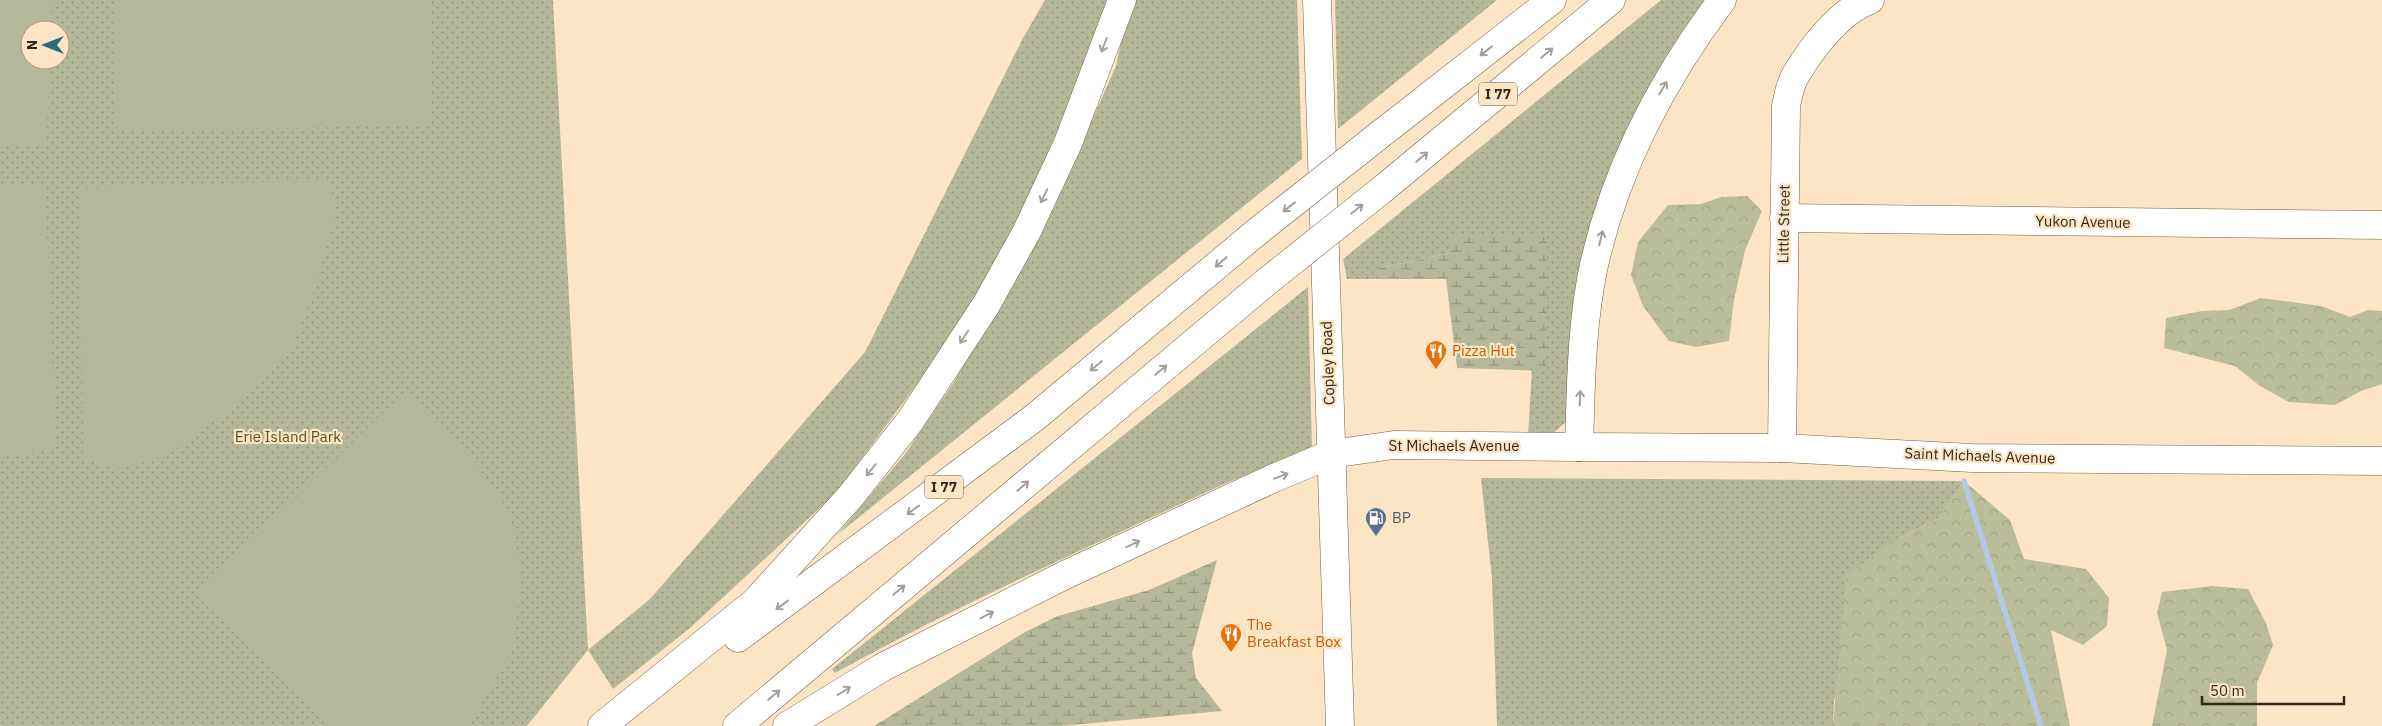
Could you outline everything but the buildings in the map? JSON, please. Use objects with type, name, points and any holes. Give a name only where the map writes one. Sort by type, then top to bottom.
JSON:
[{"type":"main road","points":[[602,726],[755,602],[850,497],[910,422],[986,305],[1027,231],[1068,143],[1122,0]]},
{"type":"main road","name":"Copley Road","points":[[1317,0],[1340,726]]},
{"type":"main road","name":"I 77","points":[[617,726],[933,495],[1034,418],[1258,231],[1552,0]]},
{"type":"main road","name":"I 77","points":[[737,726],[1265,283],[1384,188],[1611,0]]},
{"type":"main road","points":[[1579,447],[1585,326],[1594,267],[1607,215],[1626,164],[1653,104],[1698,31],[1722,0]]},
{"type":"main road","name":"Little Street","points":[[1782,448],[1786,106],[1789,91],[1802,62],[1827,32],[1842,18],[1870,0]]},
{"type":"main road","name":"Yukon Avenue","points":[[1784,218],[2382,225]]},
{"type":"main road","name":"St Michaels Avenue","points":[[787,726],[883,667],[1065,575],[1274,478],[1331,454],[1394,444],[1579,447]]},
{"type":"main road","name":"Saint Michaels Avenue","points":[[1579,447],[1782,448],[1972,458],[2382,461]]},
{"type":"green space","name":"Erie Island Park","points":[[0,0],[553,0],[588,650],[527,726],[0,726]]},
{"type":"green space","points":[[0,0],[53,0],[52,20],[20,20],[20,70],[50,70],[46,145],[0,146]]},
{"type":"green space","points":[[115,0],[430,0],[432,126],[117,130]]},
{"type":"green space","points":[[1045,0],[1107,0],[1054,141],[1012,232],[978,299],[931,365],[836,493],[690,628],[613,689],[588,650],[650,599],[865,352],[1023,38]]},
{"type":"green space","points":[[1134,0],[1297,0],[1302,159],[837,535],[905,454],[954,382],[1056,201],[1116,66],[1126,18]]},
{"type":"green space","points":[[1335,0],[1497,0],[1338,129]]},
{"type":"green space","points":[[1661,0],[1705,0],[1650,84],[1598,210],[1569,419],[1550,436],[1528,435],[1532,369],[1546,371],[1450,253],[1379,268],[1379,279],[1347,279],[1343,259]]},
{"type":"green space","points":[[330,180],[336,212],[316,285],[290,352],[229,410],[169,454],[120,469],[83,458],[81,188]]},
{"type":"green space","points":[[0,186],[45,186],[56,451],[0,455]]},
{"type":"green space","points":[[1747,196],[1762,211],[1745,250],[1734,300],[1729,341],[1696,347],[1669,341],[1643,306],[1631,275],[1638,242],[1668,205],[1701,204],[1721,197]]},
{"type":"green space","points":[[1451,235],[1547,237],[1546,371],[1457,368],[1446,279],[1379,279],[1379,268],[1450,253]]},
{"type":"green space","points":[[1308,287],[1312,450],[1243,476],[1056,562],[944,616],[835,673],[832,669]]},
{"type":"green space","points":[[2261,298],[2321,306],[2350,317],[2368,310],[2382,311],[2382,384],[2361,391],[2335,405],[2289,402],[2260,386],[2235,366],[2164,348],[2166,318],[2202,311],[2229,310]]},
{"type":"green space","points":[[407,389],[475,463],[511,516],[521,576],[513,649],[477,711],[460,726],[331,726],[197,596]]},
{"type":"green space","points":[[1481,478],[1964,481],[1939,518],[1899,538],[1834,701],[1833,726],[1497,726],[1492,578]]},
{"type":"green space","points":[[1964,481],[2010,520],[2024,559],[2086,569],[2109,598],[2107,626],[2083,645],[2051,630],[2070,726],[1833,726],[1846,575],[1899,538],[1939,518]]},
{"type":"green space","points":[[1217,560],[1192,653],[1196,678],[1222,711],[1062,726],[874,726],[1025,632],[1058,616],[1149,590]]},
{"type":"green space","points":[[2212,586],[2248,589],[2266,623],[2273,645],[2257,683],[2257,726],[2152,726],[2167,650],[2157,613],[2162,592]]},
{"type":"waterway","points":[[1964,481],[2041,726]]},
{"type":"place","name":"Pizza Hut","points":[[1436,370]]},
{"type":"place","name":"BP","points":[[1376,537]]},
{"type":"place","name":"The Breakfast Box","points":[[1231,653]]}]
